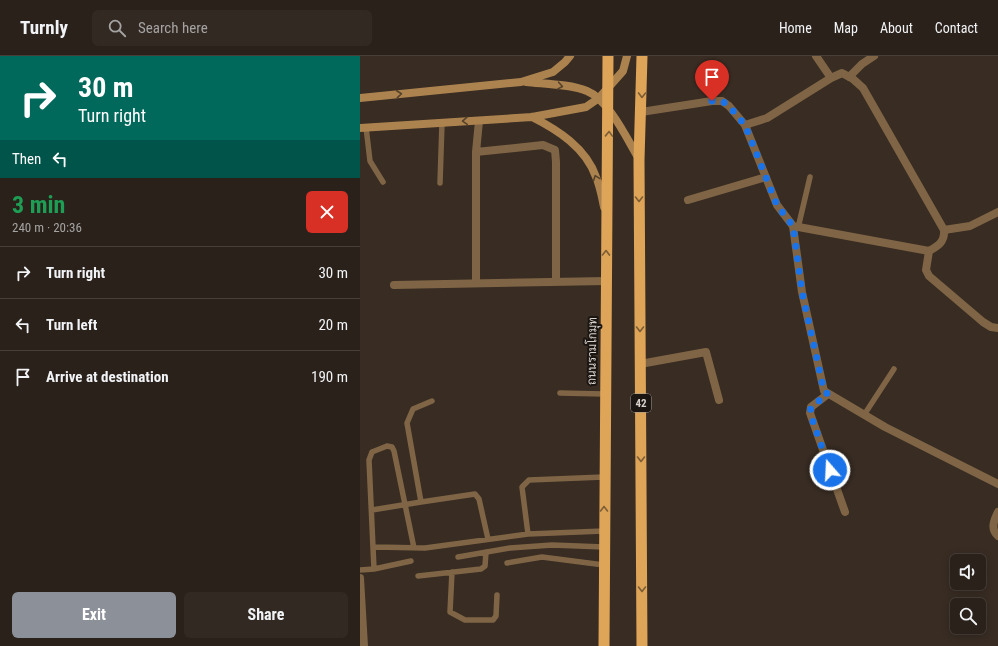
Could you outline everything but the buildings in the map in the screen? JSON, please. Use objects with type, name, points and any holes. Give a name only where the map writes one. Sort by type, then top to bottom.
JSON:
[{"type":"highway","name":"ถนนรามโกมุท","points":[[604,646],[604,394],[609,111],[608,56]]},
{"type":"highway","name":"42","points":[[642,56],[639,160],[642,646]]},
{"type":"main road","points":[[522,82],[553,72],[570,56]]},
{"type":"main road","points":[[363,128],[532,117],[586,107],[599,98],[622,71],[627,56]]},
{"type":"main road","points":[[360,98],[522,82],[554,85],[587,91],[599,98],[609,111],[639,160]]},
{"type":"main road","points":[[532,117],[557,130],[587,158],[596,177],[606,215]]},
{"type":"street","points":[[816,56],[831,78]]},
{"type":"street","points":[[849,77],[862,64],[874,56]]},
{"type":"street","points":[[745,125],[767,118],[831,78],[842,73],[863,88],[944,230],[944,236],[940,245],[929,250],[796,227]]},
{"type":"street","points":[[641,112],[712,101],[722,101],[729,106],[745,125],[777,205],[796,227],[802,292],[824,391],[864,415],[998,484]]},
{"type":"street","points":[[476,282],[476,152],[479,120]]},
{"type":"street","points":[[476,152],[543,145],[555,150],[556,282]]},
{"type":"street","points":[[688,200],[766,177]]},
{"type":"street","points":[[944,230],[970,226],[998,212]]},
{"type":"street","points":[[929,250],[926,270],[929,276],[983,322],[991,327],[998,328]]},
{"type":"street","points":[[394,285],[476,282],[606,281]]},
{"type":"street","points":[[640,364],[706,352],[719,400]]},
{"type":"street","points":[[828,394],[811,407],[810,413],[846,512]]},
{"type":"street","points":[[998,512],[993,525],[994,533],[998,536]]},
{"type":"street","points":[[360,578],[364,646]]},
{"type":"lane","points":[[440,183],[442,123]]},
{"type":"lane","points":[[363,128],[370,161],[383,182]]},
{"type":"lane","points":[[796,227],[810,177]]},
{"type":"lane","points":[[864,415],[894,369]]},
{"type":"lane","points":[[560,393],[604,394]]},
{"type":"lane","points":[[421,502],[407,423],[412,410],[432,400]]},
{"type":"lane","points":[[374,569],[369,460],[372,452],[387,446],[392,447],[394,451],[414,548]]},
{"type":"lane","points":[[528,534],[522,487],[525,482],[529,480],[604,477]]},
{"type":"lane","points":[[372,510],[475,494],[478,499],[488,539]]},
{"type":"lane","points":[[374,547],[425,548],[528,534],[604,531]]},
{"type":"lane","points":[[458,557],[510,548],[552,545],[604,547]]},
{"type":"lane","points":[[418,576],[481,569],[486,566],[486,552]]},
{"type":"lane","points":[[507,563],[542,557],[604,565]]},
{"type":"lane","points":[[360,570],[374,569],[411,561]]},
{"type":"lane","points":[[452,572],[450,612],[465,620],[493,620],[496,616],[497,595]]},
{"type":"route","points":[[712,101],[722,101],[729,106],[745,125],[777,205],[793,226],[802,292],[824,391],[828,394],[811,407],[810,413],[830,470]]}]
